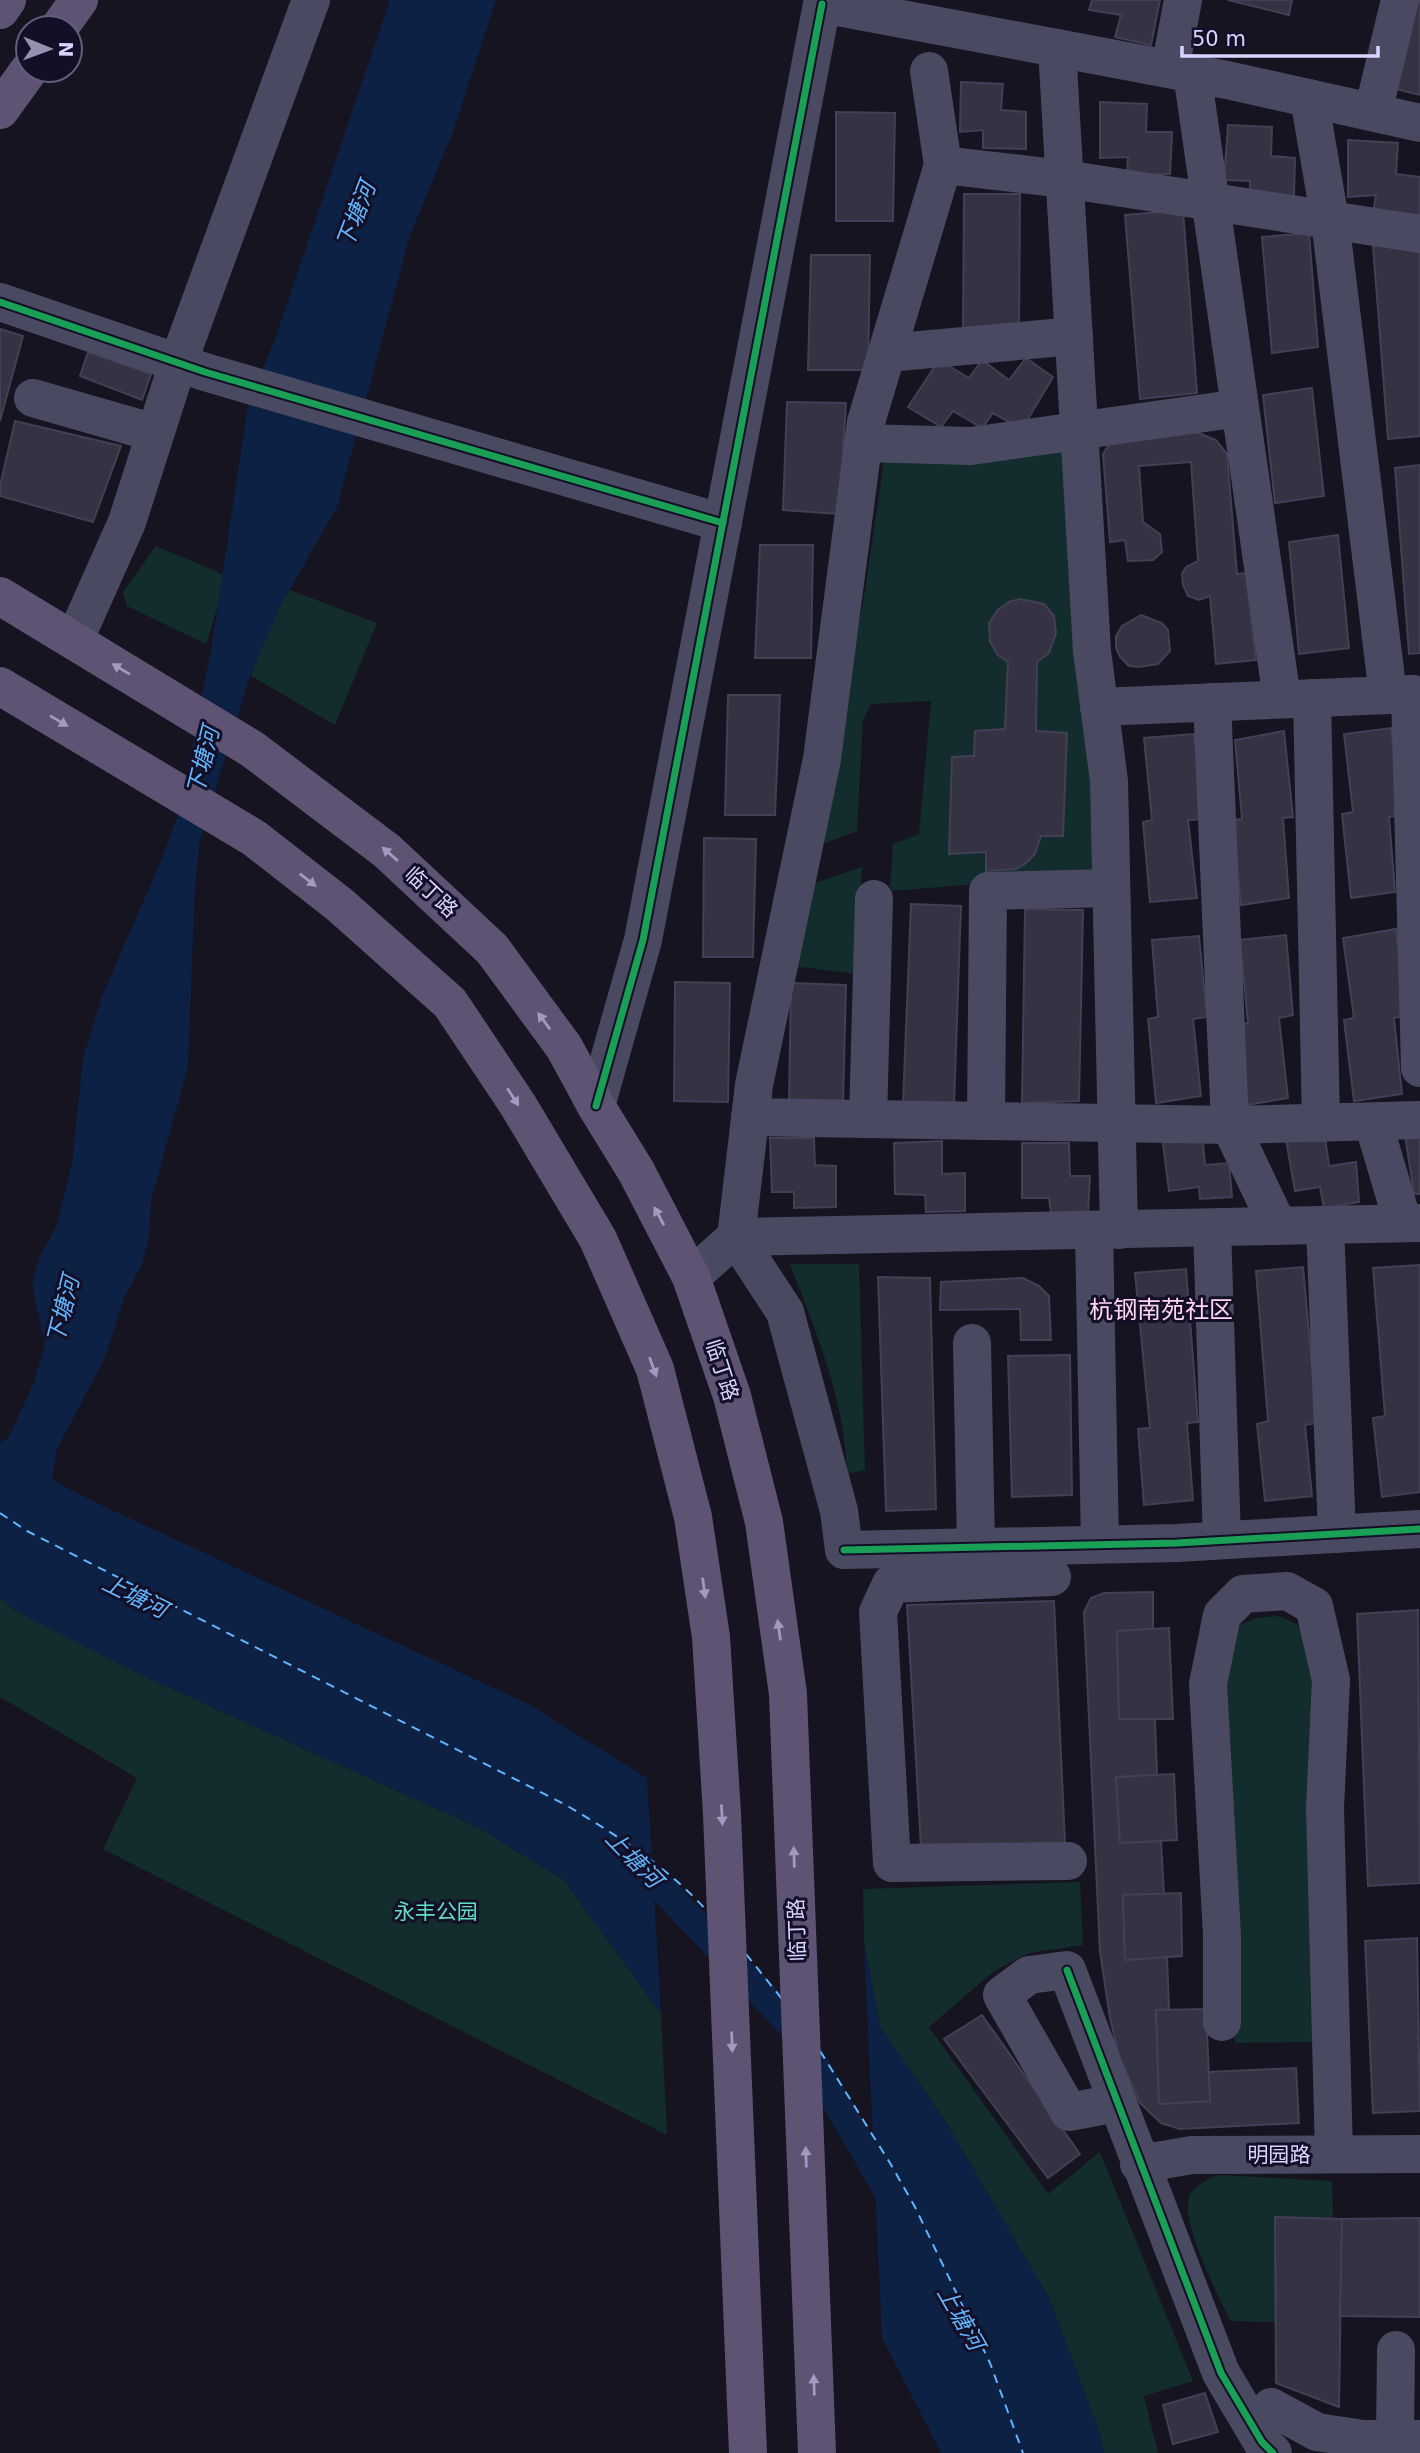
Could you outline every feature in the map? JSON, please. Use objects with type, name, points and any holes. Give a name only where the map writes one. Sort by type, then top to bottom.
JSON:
[{"type":"main road","points":[[0,10],[8,0]]},
{"type":"main road","points":[[0,110],[19,84]]},
{"type":"main road","name":"临丁路","points":[[0,596],[251,749],[387,851],[492,950],[564,1047],[635,1171],[691,1277],[732,1396],[764,1522],[788,1694],[817,2453]]},
{"type":"main road","points":[[0,686],[254,838],[340,905],[450,1003],[518,1105],[598,1239],[655,1369],[694,1517],[710,1637],[722,1814],[748,2453]]},
{"type":"street","points":[[74,640],[127,523],[178,363],[311,0]]},
{"type":"street","points":[[1184,0],[1181,71],[1210,201],[1240,408],[1297,699],[1321,1123]]},
{"type":"street","points":[[1373,112],[1400,0]]},
{"type":"street","points":[[596,1106],[643,940],[822,4],[1181,71],[1420,123]]},
{"type":"street","points":[[1056,48],[1092,651],[1109,781],[1116,1124],[1106,1231],[1100,1544]]},
{"type":"street","points":[[929,71],[943,165],[866,422],[822,759],[754,1086],[736,1237],[785,1312],[839,1511],[844,1550],[889,1567],[1052,1577]]},
{"type":"street","points":[[1310,98],[1406,694],[1420,1068]]},
{"type":"street","points":[[943,165],[1064,179],[1420,234]]},
{"type":"street","points":[[0,302],[178,363],[368,421],[723,523]]},
{"type":"street","points":[[887,353],[1074,335]]},
{"type":"street","points":[[33,398],[155,433]]},
{"type":"street","points":[[863,443],[971,446],[1240,408]]},
{"type":"street","points":[[1099,707],[1406,694]]},
{"type":"street","points":[[1212,702],[1230,1125],[1278,1226]]},
{"type":"street","points":[[986,1121],[988,891],[1111,888]]},
{"type":"street","points":[[869,1119],[874,899]]},
{"type":"street","points":[[750,1117],[1230,1125],[1420,1120]]},
{"type":"street","points":[[691,1277],[736,1237],[1412,1223],[1373,1122]]},
{"type":"street","points":[[1325,1225],[1337,1534]]},
{"type":"street","points":[[1212,1228],[1222,1540]]},
{"type":"street","points":[[972,1343],[976,1547]]},
{"type":"street","points":[[889,1567],[976,1547],[1222,1540],[1420,1529]]},
{"type":"street","points":[[889,1567],[878,1612],[892,1863],[1068,1861]]},
{"type":"street","points":[[1222,2022],[1222,1935],[1208,1684],[1222,1615],[1243,1594],[1287,1591],[1314,1606],[1331,1680],[1325,1808],[1335,2154]]},
{"type":"street","points":[[1116,2103],[1069,2112],[1002,1995],[1029,1975],[1067,1970],[1220,2373],[1262,2442],[1273,2453]]},
{"type":"street","name":"明园路","points":[[1139,2164],[1192,2155],[1420,2154]]},
{"type":"street","points":[[1271,2407],[1317,2431],[1363,2439],[1407,2439],[1396,2350]]},
{"type":"green space","points":[[1066,451],[1096,779],[1096,875],[890,891],[893,844],[919,834],[931,701],[871,704],[863,720],[857,831],[815,847],[864,597],[884,461]]},
{"type":"green space","points":[[156,546],[227,576],[206,644],[127,606],[123,592]]},
{"type":"green space","points":[[277,585],[377,623],[335,725],[251,676]]},
{"type":"green space","points":[[862,867],[856,974],[793,966],[812,884]]},
{"type":"green space","points":[[790,1264],[859,1264],[865,1470],[847,1474],[841,1420],[828,1367]]},
{"type":"green space","name":"永丰公园","points":[[0,1599],[16,1611],[146,1677],[479,1828],[564,1880],[661,2014],[667,2135],[103,1849],[137,1778],[0,1697]]},
{"type":"green space","points":[[1279,1616],[1298,1625],[1309,1653],[1314,1680],[1313,2042],[1235,2043],[1222,1690],[1233,1629],[1255,1618]]},
{"type":"green space","points":[[1080,1882],[1083,1945],[1029,1953],[994,1971],[929,2027],[1048,2194],[1100,2152],[1193,2381],[1144,2396],[1158,2453],[1104,2453],[1099,2431],[1049,2298],[944,2119],[880,2027],[864,1942],[863,1889]]},
{"type":"green space","points":[[1218,2175],[1332,2181],[1333,2218],[1275,2218],[1275,2322],[1230,2321],[1201,2256],[1189,2219],[1188,2204],[1196,2187]]},
{"type":"water","name":"下塘河","points":[[390,0],[496,0],[453,132],[410,235],[337,507],[280,607],[249,679],[200,840],[195,884],[188,1066],[151,1201],[149,1236],[141,1267],[125,1295],[105,1358],[57,1449],[52,1479],[80,1495],[528,1704],[647,1778],[661,2014],[564,1880],[479,1828],[146,1677],[16,1611],[0,1599],[0,1443],[8,1438],[33,1385],[45,1345],[32,1285],[39,1258],[57,1225],[72,1164],[83,1059],[102,996],[161,861],[179,812],[211,650],[248,406],[275,339]]},
{"type":"water","points":[[864,1942],[880,2027],[944,2119],[1049,2298],[1099,2431],[1104,2453],[941,2453],[882,2338]]},
{"type":"building","points":[[1092,0],[1160,0],[1151,45],[1115,37],[1121,15],[1089,10]]},
{"type":"building","points":[[1228,0],[1292,0],[1289,15]]},
{"type":"building","points":[[1416,0],[1420,0],[1420,95],[1392,88]]},
{"type":"building","points":[[961,82],[1003,84],[1001,110],[1026,112],[1026,149],[983,148],[983,130],[960,132]]},
{"type":"building","points":[[1100,102],[1147,104],[1146,132],[1172,132],[1170,174],[1127,175],[1128,157],[1100,158]]},
{"type":"building","points":[[836,112],[895,113],[893,221],[836,221]]},
{"type":"building","points":[[1228,125],[1272,127],[1271,156],[1295,158],[1294,197],[1250,199],[1250,181],[1224,180]]},
{"type":"building","points":[[1348,140],[1398,143],[1396,174],[1420,177],[1420,215],[1373,214],[1376,195],[1348,197]]},
{"type":"building","points":[[964,194],[1020,194],[1019,333],[963,332]]},
{"type":"building","points":[[1183,210],[1197,393],[1140,399],[1125,215]]},
{"type":"building","points":[[1309,233],[1318,347],[1272,353],[1262,237]]},
{"type":"building","points":[[1420,243],[1420,436],[1388,439],[1373,246]]},
{"type":"building","points":[[811,255],[870,255],[868,370],[808,370]]},
{"type":"building","points":[[0,329],[23,336],[0,421]]},
{"type":"building","points":[[88,352],[151,374],[142,400],[80,376]]},
{"type":"building","points":[[1026,358],[1053,377],[1022,429],[993,413],[982,428],[953,411],[941,427],[908,407],[939,360],[969,378],[982,360],[1009,380]]},
{"type":"building","points":[[1312,388],[1324,496],[1275,503],[1263,395]]},
{"type":"building","points":[[787,402],[846,403],[839,514],[783,510]]},
{"type":"building","points":[[15,421],[121,446],[93,522],[0,496]]},
{"type":"building","points":[[1196,432],[1216,440],[1227,454],[1237,574],[1246,573],[1256,660],[1216,664],[1210,596],[1199,600],[1188,596],[1183,585],[1182,574],[1186,567],[1198,561],[1191,462],[1139,466],[1143,522],[1160,534],[1162,552],[1153,560],[1128,561],[1125,540],[1110,542],[1103,454],[1110,443]]},
{"type":"building","points":[[1420,465],[1420,653],[1409,654],[1395,468]]},
{"type":"building","points":[[1338,535],[1349,648],[1299,654],[1289,542]]},
{"type":"building","points":[[760,545],[813,545],[811,658],[755,658]]},
{"type":"building","points":[[1020,599],[1044,604],[1054,616],[1056,633],[1049,653],[1037,662],[1036,731],[1067,733],[1063,836],[1041,836],[1035,854],[1016,869],[986,871],[986,852],[949,854],[952,757],[974,756],[975,731],[1005,729],[1008,662],[998,655],[990,642],[989,623],[998,610],[1009,602]]},
{"type":"building","points":[[1141,615],[1162,623],[1168,630],[1170,651],[1158,664],[1129,666],[1116,648],[1116,636],[1122,626]]},
{"type":"building","points":[[728,695],[780,695],[775,815],[725,815]]},
{"type":"building","points":[[1391,728],[1402,815],[1389,817],[1395,892],[1351,898],[1342,814],[1353,812],[1344,734]]},
{"type":"building","points":[[1284,731],[1293,817],[1283,818],[1289,898],[1241,905],[1232,820],[1242,819],[1235,740]]},
{"type":"building","points":[[1194,734],[1204,819],[1188,820],[1197,898],[1150,902],[1143,822],[1152,820],[1144,738]]},
{"type":"building","points":[[704,838],[756,839],[753,957],[703,957]]},
{"type":"building","points":[[911,904],[961,906],[954,1104],[903,1103]]},
{"type":"building","points":[[1025,909],[1083,910],[1079,1101],[1022,1103]]},
{"type":"building","points":[[1396,929],[1406,1016],[1394,1018],[1402,1094],[1354,1101],[1344,1020],[1354,1018],[1343,938]]},
{"type":"building","points":[[1286,935],[1293,1015],[1279,1018],[1288,1098],[1241,1106],[1232,1024],[1248,1023],[1240,940]]},
{"type":"building","points":[[1199,936],[1207,1017],[1193,1019],[1201,1096],[1156,1103],[1148,1019],[1158,1017],[1152,940]]},
{"type":"building","points":[[675,982],[730,983],[728,1102],[674,1101]]},
{"type":"building","points":[[791,983],[846,985],[843,1104],[789,1103]]},
{"type":"building","points":[[1324,1130],[1329,1166],[1356,1162],[1359,1202],[1324,1208],[1320,1187],[1295,1191],[1285,1134]]},
{"type":"building","points":[[1202,1132],[1205,1165],[1229,1163],[1232,1197],[1200,1199],[1199,1187],[1169,1191],[1162,1136]]},
{"type":"building","points":[[1420,1133],[1420,1194],[1414,1194],[1405,1135]]},
{"type":"building","points":[[770,1138],[814,1138],[815,1165],[836,1166],[836,1207],[794,1208],[794,1192],[772,1192]]},
{"type":"building","points":[[942,1141],[942,1174],[965,1173],[965,1211],[926,1212],[925,1195],[895,1194],[894,1143]]},
{"type":"building","points":[[1022,1143],[1069,1143],[1070,1176],[1090,1176],[1088,1213],[1051,1213],[1049,1198],[1022,1198]]},
{"type":"building","points":[[1420,1265],[1420,1492],[1382,1497],[1373,1418],[1385,1416],[1373,1268]]},
{"type":"building","points":[[1303,1267],[1317,1423],[1305,1425],[1312,1496],[1265,1501],[1257,1424],[1268,1421],[1256,1271]]},
{"type":"building","points":[[1186,1269],[1198,1422],[1187,1423],[1193,1500],[1144,1505],[1138,1429],[1150,1428],[1135,1273]]},
{"type":"building","points":[[878,1277],[930,1278],[936,1509],[886,1511]]},
{"type":"building","points":[[1023,1278],[1039,1286],[1049,1296],[1051,1340],[1021,1340],[1020,1309],[940,1310],[941,1282]]},
{"type":"building","points":[[1070,1355],[1072,1495],[1012,1497],[1008,1356]]},
{"type":"building","points":[[1153,1592],[1153,1629],[1117,1631],[1119,1719],[1155,1719],[1157,1775],[1116,1777],[1120,1843],[1161,1841],[1164,1894],[1123,1895],[1125,1960],[1167,1957],[1169,2009],[1156,2010],[1159,2104],[1210,2101],[1208,2072],[1296,2068],[1299,2123],[1180,2129],[1161,2123],[1140,2103],[1119,2057],[1100,1952],[1084,1612],[1091,1598],[1104,1593]]},
{"type":"building","points":[[1054,1601],[1065,1844],[921,1847],[907,1605]]},
{"type":"building","points":[[1418,1610],[1420,1883],[1368,1886],[1357,1614]]},
{"type":"building","points":[[1169,1628],[1173,1719],[1119,1719],[1117,1631]]},
{"type":"building","points":[[1174,1774],[1177,1840],[1120,1843],[1116,1777]]},
{"type":"building","points":[[1181,1893],[1182,1956],[1125,1960],[1123,1895]]},
{"type":"building","points":[[1417,1938],[1420,2111],[1373,2113],[1365,1941]]},
{"type":"building","points":[[1206,2009],[1210,2101],[1159,2104],[1156,2010]]},
{"type":"building","points":[[982,2015],[1080,2154],[1048,2178],[944,2039]]},
{"type":"building","points":[[1275,2217],[1342,2219],[1339,2407],[1276,2383]]},
{"type":"building","points":[[1420,2218],[1420,2317],[1340,2316],[1342,2219]]},
{"type":"building","points":[[1205,2393],[1218,2432],[1173,2444],[1163,2405]]},
{"type":"waterway","name":"上塘河","points":[[626,1850],[792,2026],[893,2200]]},
{"type":"ferry route","points":[[0,1513],[27,1531],[566,1805],[658,1866],[707,1911]]},
{"type":"ferry route","points":[[746,1954],[782,1999]]},
{"type":"ferry route","points":[[820,2051],[915,2207],[990,2363],[1023,2453]]},
{"type":"cycle path","points":[[596,1106],[643,940],[822,4]]},
{"type":"cycle path","points":[[0,302],[205,372],[723,523]]},
{"type":"cycle path","points":[[844,1550],[1177,1543],[1420,1529]]},
{"type":"cycle path","points":[[1067,1970],[1221,2373],[1262,2442],[1273,2453]]},
{"type":"district","name":"杭钢南苑社区","points":[[1161,1310]]}]
